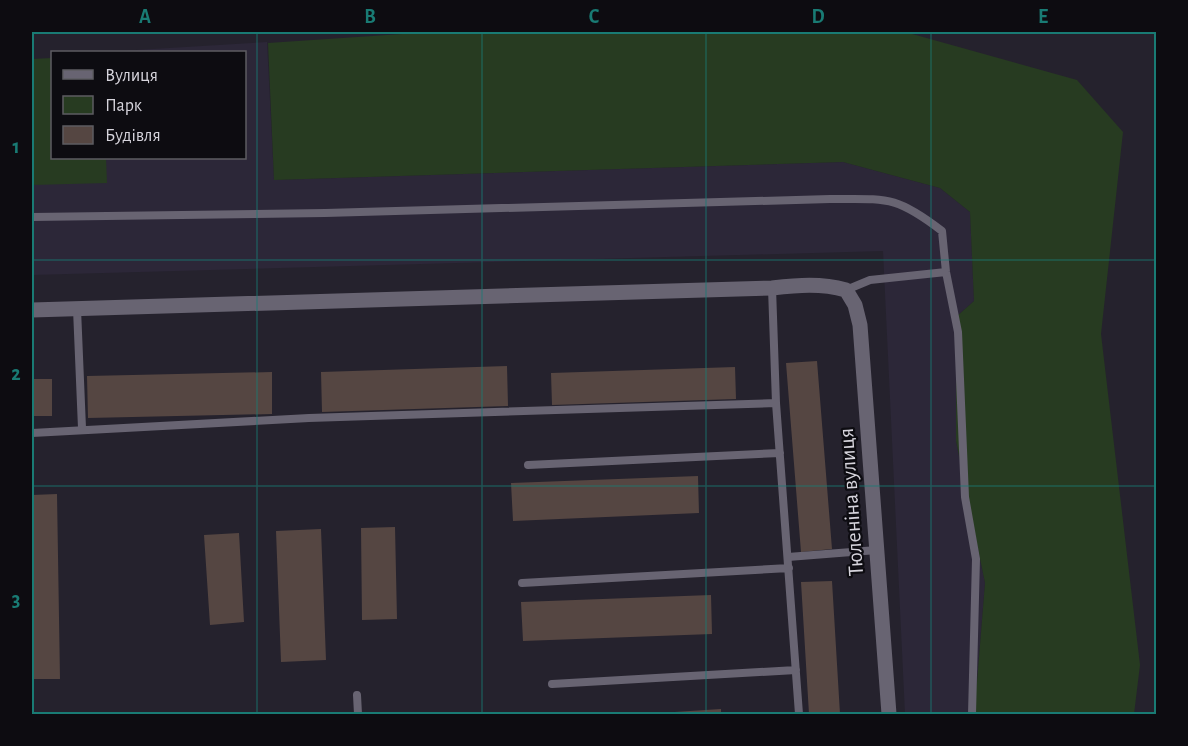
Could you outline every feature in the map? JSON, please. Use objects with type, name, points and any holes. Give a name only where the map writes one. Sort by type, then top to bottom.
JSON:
[{"type":"street","points":[[32,310],[826,285],[846,290]]},
{"type":"street","name":"Тюленіна вулиця","points":[[846,290],[855,305],[860,325],[889,714]]},
{"type":"lane","points":[[32,217],[325,213],[887,199],[913,209],[942,231],[946,272],[958,332],[965,497],[976,559],[972,714]]},
{"type":"lane","points":[[846,290],[870,280],[946,272]]},
{"type":"lane","points":[[772,288],[776,403],[799,714]]},
{"type":"lane","points":[[77,309],[82,428]]},
{"type":"lane","points":[[32,433],[82,428],[776,403]]},
{"type":"lane","points":[[528,465],[780,453]]},
{"type":"lane","points":[[788,557],[877,550]]},
{"type":"lane","points":[[522,582],[789,568]]},
{"type":"lane","points":[[552,684],[796,670]]},
{"type":"lane","points":[[357,695],[358,714]]},
{"type":"shaded area","points":[[267,42],[274,180],[843,162],[940,188],[970,212],[974,301],[956,317],[956,441],[985,583],[977,682],[971,714],[905,714],[883,251],[32,275],[32,185],[103,159],[246,159],[246,51],[119,51]]},
{"type":"green space","points":[[432,32],[905,32],[1077,80],[1123,132],[1101,334],[1140,665],[1134,714],[971,714],[977,682],[985,583],[956,441],[956,317],[974,301],[970,212],[940,188],[843,162],[274,180],[268,43]]},
{"type":"green space","points":[[51,58],[51,159],[106,159],[107,183],[32,185],[32,59]]},
{"type":"building","points":[[817,361],[832,549],[801,552],[786,363]]},
{"type":"building","points":[[507,366],[508,406],[322,412],[321,372]]},
{"type":"building","points":[[735,367],[736,399],[552,405],[551,373]]},
{"type":"building","points":[[272,372],[272,414],[88,418],[87,376]]},
{"type":"building","points":[[32,379],[52,379],[52,416],[32,416]]},
{"type":"building","points":[[698,476],[699,513],[513,521],[511,483]]},
{"type":"building","points":[[57,494],[60,679],[32,679],[32,495]]},
{"type":"building","points":[[395,527],[397,619],[362,620],[361,528]]},
{"type":"building","points":[[321,529],[326,660],[281,662],[276,531]]},
{"type":"building","points":[[239,533],[244,622],[210,625],[204,535]]},
{"type":"building","points":[[832,581],[840,714],[809,714],[801,582]]},
{"type":"building","points":[[711,595],[712,634],[523,641],[521,602]]},
{"type":"building","points":[[721,709],[721,714],[659,714],[659,713]]}]
